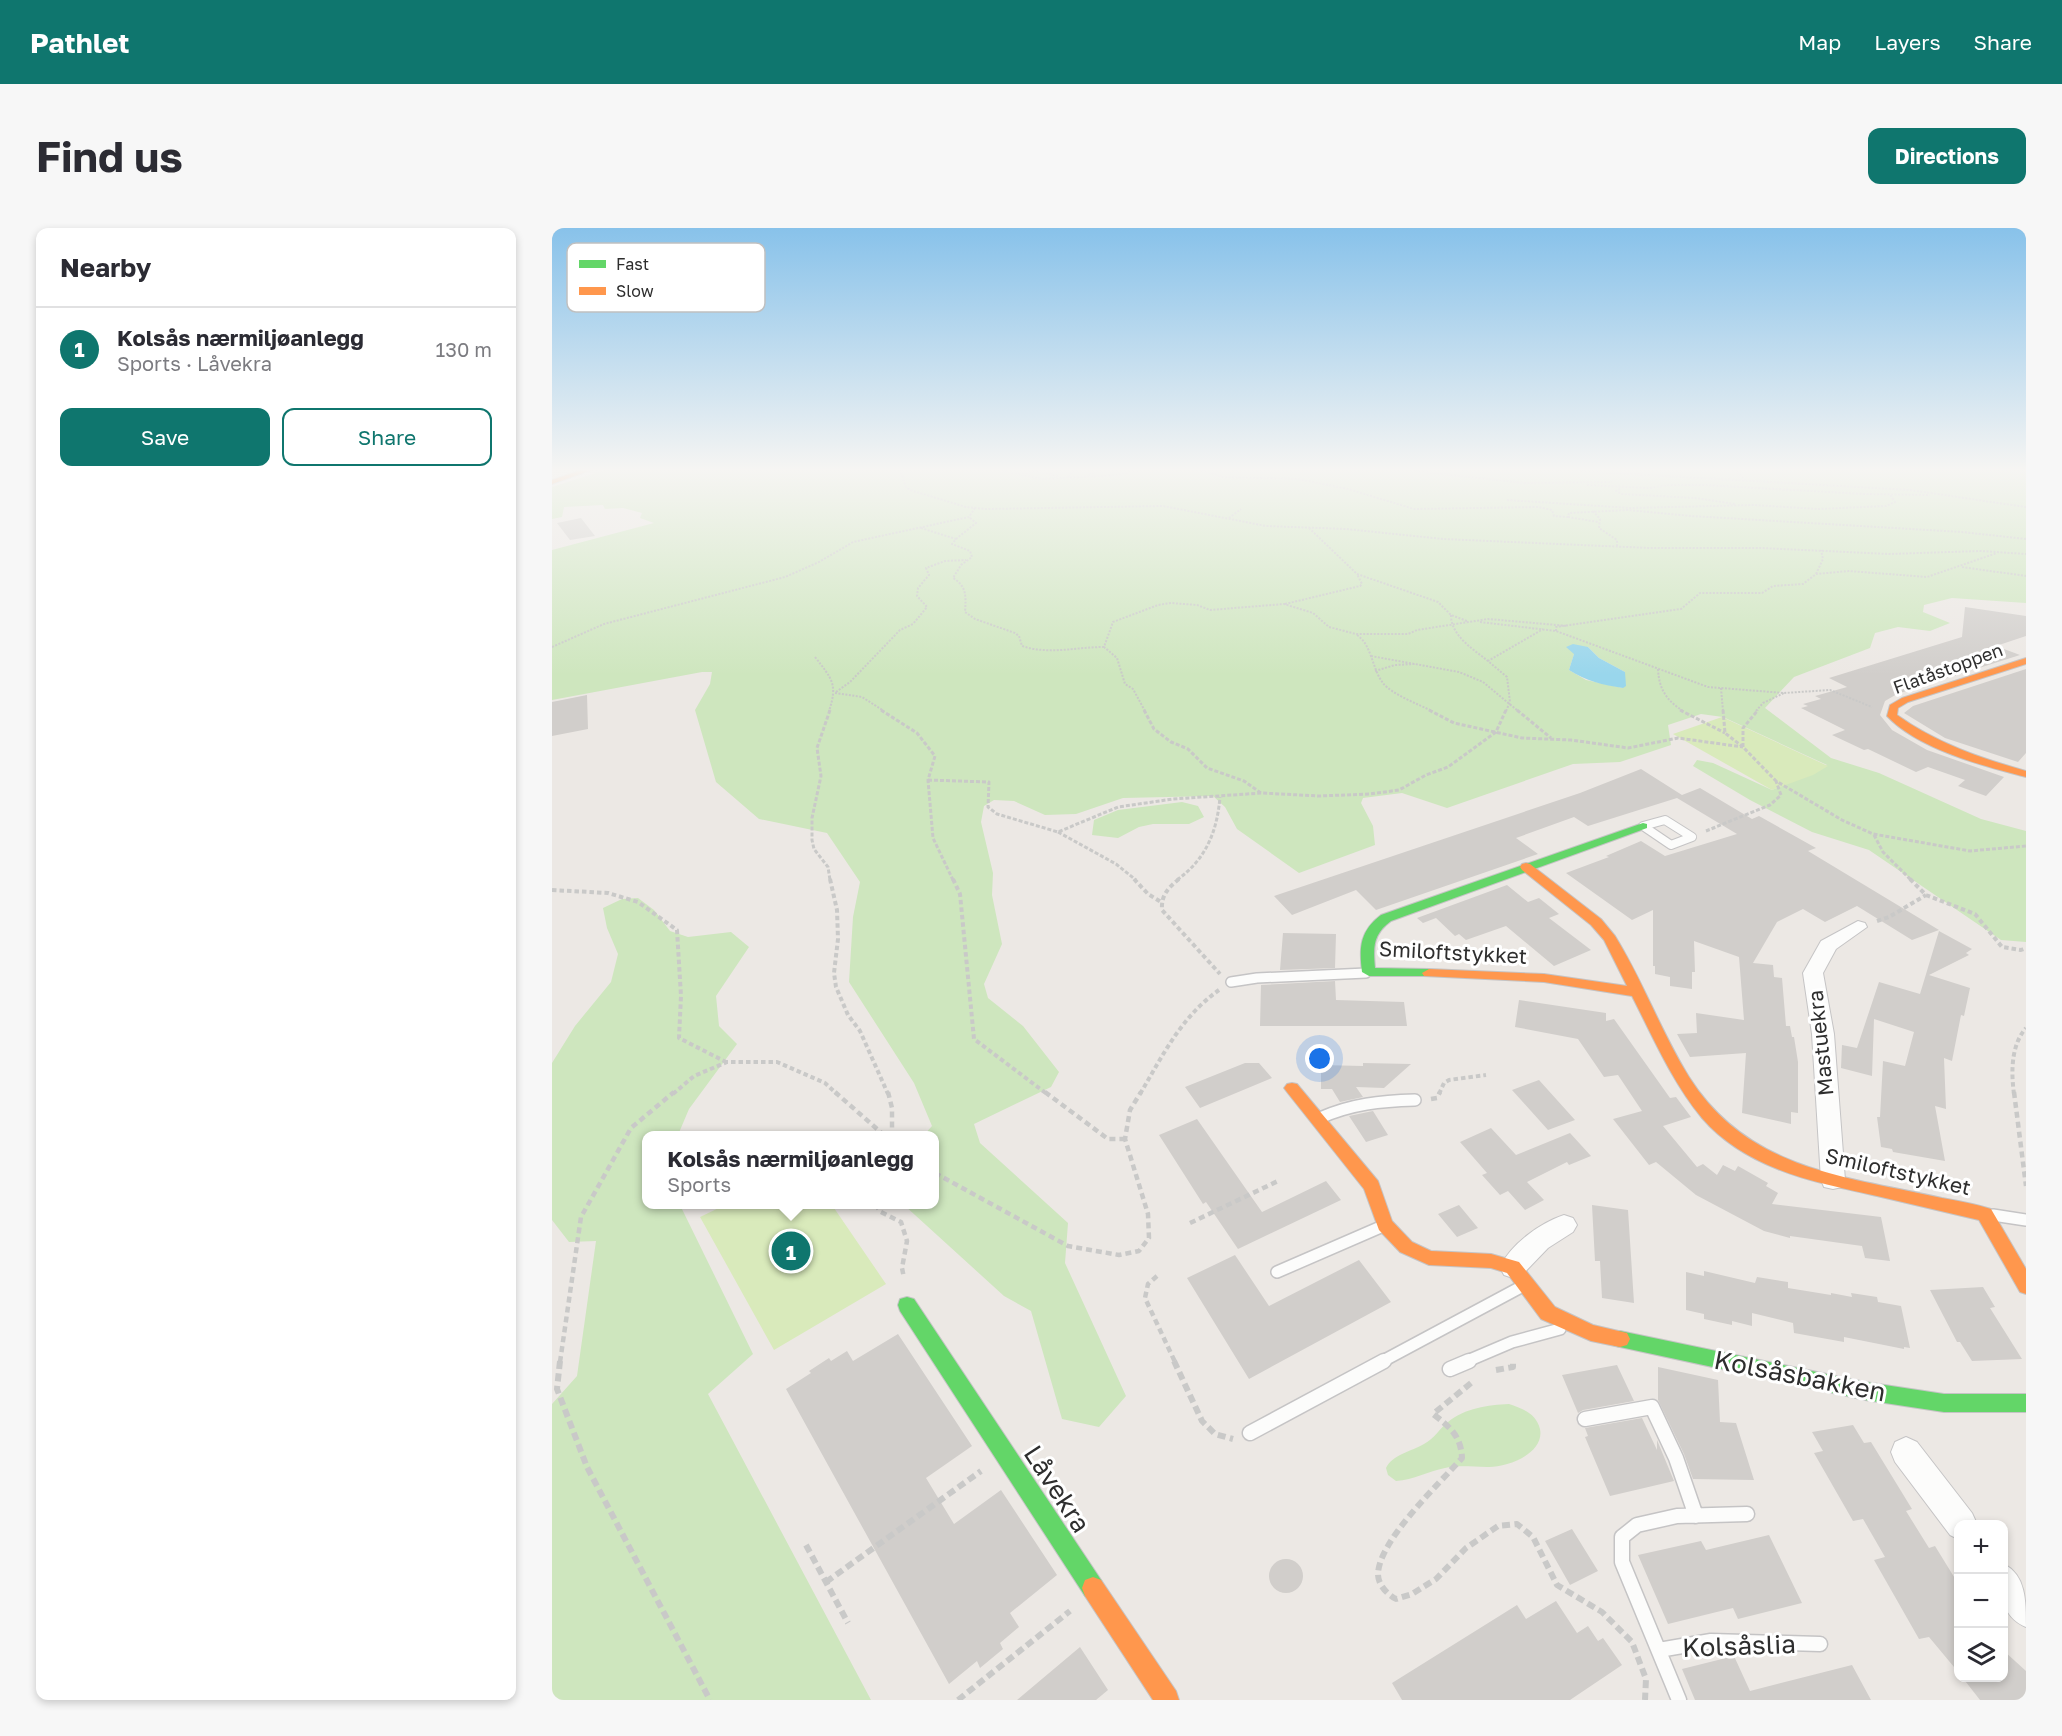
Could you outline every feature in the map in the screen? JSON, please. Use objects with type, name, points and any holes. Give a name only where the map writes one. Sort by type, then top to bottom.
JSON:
[{"type":"street","name":"Flatåstoppen","points":[[2026,661],[1905,700],[1893,707],[1892,716],[1901,724],[1961,753],[2026,774]]},
{"type":"street","name":"Smiloftstykket","points":[[1637,992],[1544,978],[1474,973],[1369,972],[1366,938],[1371,927],[1386,918],[1643,826]]},
{"type":"street","name":"Smiloftstykket","points":[[1526,867],[1596,922],[1610,939],[1685,1080],[1704,1109],[1741,1144],[1766,1159],[1833,1180],[1985,1214]]},
{"type":"street","name":"Mastuekra","points":[[1833,1180],[1822,1034],[1813,974],[1828,945],[1858,927]]},
{"type":"street","points":[[1292,1088],[1372,1186],[1385,1225],[1406,1247],[1429,1258],[1491,1261],[1519,1276],[1539,1240],[1564,1225]]},
{"type":"street","points":[[1985,1214],[2026,1286]]},
{"type":"street","name":"Kolsåsbakken","points":[[1519,1276],[1548,1313],[1591,1333],[1866,1391],[1944,1403],[2026,1403]]},
{"type":"street","name":"Låvekra","points":[[907,1305],[1167,1700]]},
{"type":"street","points":[[1906,1452],[1958,1520]]},
{"type":"street","points":[[2008,1585],[2026,1610]]},
{"type":"lane","name":"Smiloftstykket","points":[[1643,826],[1665,820],[1692,837]]},
{"type":"lane","points":[[1643,826],[1671,845],[1692,837]]},
{"type":"lane","points":[[1231,982],[1257,978],[1369,972]]},
{"type":"lane","points":[[1318,1119],[1346,1106],[1368,1101],[1415,1100]]},
{"type":"lane","points":[[1985,1214],[2026,1220]]},
{"type":"lane","points":[[1277,1272],[1385,1225]]},
{"type":"lane","points":[[1250,1433],[1519,1276]]},
{"type":"lane","points":[[1450,1370],[1512,1342],[1549,1331],[1577,1326]]},
{"type":"lane","points":[[1586,1419],[1652,1407],[1676,1458],[1696,1516]]},
{"type":"lane","name":"Kolsåslia","points":[[1680,1700],[1622,1562],[1622,1537],[1637,1525],[1677,1516],[1747,1515]]},
{"type":"lane","name":"Kolsåslia","points":[[1659,1650],[1711,1641],[1820,1644]]},
{"type":"path","points":[[552,647],[604,624],[785,577],[819,562],[853,542],[872,538]]},
{"type":"path","points":[[953,538],[957,539],[952,544],[970,551],[972,557],[961,565],[953,578],[960,582],[966,590],[968,596],[966,612],[975,619],[1015,633],[1019,636],[1022,646],[1030,650],[1058,651],[1093,646],[1104,647],[1117,658],[1118,671],[1124,678],[1125,684],[1133,689],[1154,729],[1171,742],[1188,749],[1207,768],[1244,781],[1262,793]]},
{"type":"path","points":[[1104,647],[1113,622],[1158,605],[1192,604],[1210,610],[1284,604],[1360,586],[1362,584],[1357,574],[1319,538]]},
{"type":"path","points":[[1430,538],[1617,546],[1907,554],[1956,551],[2026,554]]},
{"type":"path","points":[[1613,538],[1617,540],[1617,546]]},
{"type":"path","points":[[2008,538],[2026,540]]},
{"type":"path","points":[[1556,631],[1556,627],[1681,609],[1700,593],[1762,592],[1773,586],[1803,584],[1816,574],[1823,559],[1821,550]]},
{"type":"path","points":[[1816,574],[1850,571],[1927,577],[2000,552]]},
{"type":"path","points":[[835,693],[850,682],[900,630],[913,624],[925,610],[927,607],[917,597],[918,588],[929,575],[926,568],[945,561],[968,560]]},
{"type":"path","points":[[1961,567],[2026,576]]},
{"type":"path","points":[[1357,574],[1438,602],[1451,615],[1471,622],[1556,631],[1708,687],[1785,693],[1830,690],[1892,716]]},
{"type":"path","points":[[1284,604],[1313,613],[1329,627],[1356,634],[1408,634],[1488,620],[1568,626]]},
{"type":"path","points":[[1059,832],[1118,807],[1173,799],[1262,793],[1370,794],[1399,790],[1426,775],[1448,767],[1497,732],[1510,702],[1506,691],[1509,683],[1506,675],[1490,664],[1456,632],[1451,625],[1451,615]]},
{"type":"path","points":[[1488,661],[1543,629]]},
{"type":"path","points":[[1356,634],[1364,640],[1375,671],[1385,686],[1454,723],[1522,738],[1628,748],[1678,738],[1743,747]]},
{"type":"path","points":[[1093,646],[1105,641]]},
{"type":"path","points":[[1371,656],[1459,672],[1483,682],[1510,702],[1551,739]]},
{"type":"path","points":[[815,657],[832,679],[835,693],[817,748],[821,776],[812,818],[812,840],[814,849],[828,867],[837,910],[838,939],[834,973],[836,987],[842,996],[848,1015],[860,1031],[887,1090],[892,1108],[892,1131]]},
{"type":"path","points":[[1375,671],[1395,665],[1422,664]]},
{"type":"path","points":[[1658,669],[1656,682],[1668,702],[1725,733],[1743,747],[1776,781],[1842,820],[1873,834],[1970,851],[2026,846]]},
{"type":"path","points":[[1721,688],[1725,733]]},
{"type":"path","points":[[835,693],[862,697],[918,733],[935,756],[928,780],[933,838],[960,894],[975,1039],[1108,1139],[1125,1139]]},
{"type":"path","points":[[1743,747],[1743,728],[1763,703],[1785,693]]},
{"type":"path","points":[[928,780],[938,782],[979,779],[989,782],[988,807],[997,814],[1059,832],[1116,864],[1161,903]]},
{"type":"path","points":[[1692,837],[1770,805],[1781,795],[1777,791],[1776,781]]},
{"type":"path","points":[[939,1175],[1068,1246],[1119,1255],[1139,1251],[1149,1238],[1148,1214],[1125,1139],[1130,1110],[1174,1036],[1199,1004],[1231,982],[1222,976],[1162,910],[1161,903],[1172,882],[1190,870],[1207,846],[1217,827],[1220,797]]},
{"type":"path","points":[[1873,834],[1883,852],[1926,894],[1975,914],[2002,946],[2021,950],[2026,948]]},
{"type":"path","points":[[552,890],[608,893],[638,902],[677,930],[681,996],[679,1038],[727,1062]]},
{"type":"path","points":[[1858,927],[1889,917],[1926,894]]},
{"type":"path","points":[[2026,1028],[2019,1036],[2011,1071],[2026,1186]]},
{"type":"path","points":[[710,1700],[587,1467],[557,1389],[581,1217],[632,1128],[694,1076],[727,1062],[777,1062],[825,1083],[879,1131]]},
{"type":"path","points":[[1415,1100],[1437,1098],[1444,1083],[1449,1080],[1486,1075]]},
{"type":"path","points":[[1190,1223],[1278,1181]]},
{"type":"path","points":[[879,1209],[901,1222],[907,1240],[902,1268],[907,1305]]},
{"type":"path","points":[[1157,1276],[1148,1284],[1144,1298],[1202,1421],[1215,1434],[1231,1439],[1250,1433]]},
{"type":"path","points":[[1433,1414],[1454,1430],[1461,1440],[1462,1458],[1405,1522],[1382,1557],[1378,1572],[1386,1593],[1396,1599],[1412,1594],[1436,1579],[1466,1548],[1498,1526],[1517,1524],[1533,1537],[1557,1585],[1602,1612],[1632,1642],[1646,1679],[1646,1700]]},
{"type":"path","points":[[826,1582],[1005,1454]]},
{"type":"path","points":[[807,1545],[848,1623]]},
{"type":"path","points":[[958,1700],[1095,1590]]},
{"type":"green space","points":[[598,538],[2026,538],[2026,603],[1952,598],[1924,605],[1923,612],[1950,623],[1930,631],[1898,627],[1875,633],[1870,648],[1794,677],[1765,708],[1831,758],[1879,773],[1981,819],[2026,831],[2026,942],[2001,940],[1869,850],[1812,832],[1750,800],[1693,766],[1697,760],[1713,763],[1772,790],[1827,765],[1723,717],[1701,714],[1668,725],[1671,745],[1620,762],[1573,764],[1447,808],[1402,793],[1363,798],[1361,803],[1373,826],[1375,845],[1299,873],[1237,829],[1225,807],[1213,796],[1123,798],[1076,814],[1045,815],[1014,801],[994,800],[984,806],[981,822],[993,873],[992,895],[1002,944],[984,984],[988,998],[1023,1026],[1059,1072],[1051,1087],[974,1124],[980,1143],[1068,1223],[1065,1263],[1126,1396],[1099,1427],[1062,1419],[1031,1311],[1004,1296],[908,1209],[939,1209],[939,1131],[928,1131],[932,1126],[914,1083],[849,982],[853,917],[860,882],[827,833],[759,819],[716,782],[695,710],[710,684],[712,672],[552,700],[552,550]],"holes":[[[1588,647],[1599,658],[1625,672],[1623,688],[1586,680],[1569,670],[1574,654]]]},
{"type":"green space","points":[[1722,717],[1828,766],[1813,775],[1772,790],[1673,734]]},
{"type":"green space","points":[[1182,802],[1198,806],[1204,817],[1189,824],[1153,824],[1139,827],[1118,838],[1092,835],[1094,820],[1118,810]]},
{"type":"green space","points":[[638,898],[654,910],[670,931],[688,937],[731,932],[749,947],[716,996],[719,1026],[737,1044],[689,1109],[680,1131],[642,1131],[642,1209],[682,1209],[753,1354],[708,1394],[871,1700],[552,1700],[552,1404],[577,1376],[596,1241],[569,1242],[552,1220],[552,1063],[575,1026],[611,982],[618,954],[607,928],[603,908],[622,899]]},
{"type":"green space","points":[[717,1209],[835,1209],[886,1284],[774,1350],[700,1217]]},
{"type":"green space","points":[[1509,1404],[1532,1415],[1540,1429],[1540,1438],[1536,1446],[1522,1458],[1495,1467],[1445,1468],[1396,1481],[1388,1475],[1386,1468],[1393,1460],[1428,1442],[1455,1417],[1477,1408]]},
{"type":"water","points":[[1573,644],[1588,647],[1599,658],[1625,672],[1626,686],[1623,688],[1595,682],[1569,670],[1574,654],[1566,647]]},
{"type":"building","points":[[1965,607],[2026,616],[2026,636],[1996,646],[2020,655],[1897,694],[1885,701],[1880,715],[1892,730],[1927,750],[2004,777],[1986,796],[1958,786],[1965,780],[1928,767],[1916,772],[1832,735],[1845,730],[1801,708],[1808,706],[1803,704],[1821,699],[1815,696],[1847,687],[1829,678],[1962,637]]},
{"type":"building","points":[[2026,669],[2026,753],[2018,762],[1945,738],[1904,713],[1913,706]]},
{"type":"building","points":[[587,695],[588,729],[552,736],[552,702]]},
{"type":"building","points":[[1641,769],[1682,795],[1700,788],[1752,819],[1759,816],[1816,848],[1808,851],[1939,930],[1912,940],[1857,906],[1825,922],[1803,909],[1777,922],[1753,963],[1773,965],[1774,977],[1782,978],[1786,1026],[1790,1026],[1792,1037],[1794,1037],[1798,1062],[1798,1113],[1791,1112],[1791,1124],[1742,1113],[1746,1053],[1690,1057],[1677,1034],[1697,1033],[1696,1013],[1744,1020],[1739,957],[1694,941],[1695,972],[1692,972],[1692,989],[1670,986],[1670,977],[1655,974],[1655,966],[1653,966],[1653,910],[1632,920],[1566,873],[1609,857],[1606,856],[1641,841],[1665,856],[1737,834],[1677,798],[1588,826],[1574,817],[1516,838],[1538,854],[1376,910],[1356,890],[1292,915],[1274,896],[1580,793]]},
{"type":"building","points":[[1507,885],[1528,902],[1539,898],[1559,914],[1549,918],[1591,950],[1554,966],[1506,926],[1466,940],[1459,934],[1455,936],[1436,918],[1423,923],[1417,918]]},
{"type":"building","points":[[1939,931],[1972,949],[1966,953],[1969,955],[1929,975],[1970,988],[1964,1016],[1961,1015],[1952,1061],[1944,1058],[1946,1109],[1935,1106],[1945,1161],[1893,1152],[1892,1149],[1881,1147],[1877,1117],[1880,1117],[1883,1061],[1905,1066],[1914,1032],[1874,1019],[1872,1076],[1841,1068],[1842,1045],[1857,1048],[1879,982],[1920,994]]},
{"type":"building","points":[[1283,933],[1336,934],[1335,968],[1280,970]]},
{"type":"building","points":[[1335,981],[1336,1000],[1404,1002],[1407,1026],[1260,1026],[1261,985]]},
{"type":"building","points":[[1519,1000],[1606,1013],[1606,1021],[1614,1019],[1670,1098],[1676,1097],[1691,1117],[1663,1126],[1697,1167],[1703,1164],[1717,1175],[1723,1165],[1735,1171],[1738,1166],[1768,1183],[1766,1186],[1778,1193],[1772,1204],[1881,1217],[1890,1261],[1865,1258],[1862,1246],[1790,1236],[1790,1238],[1764,1231],[1696,1195],[1656,1162],[1649,1165],[1613,1119],[1642,1111],[1618,1075],[1604,1077],[1578,1039],[1515,1027]]},
{"type":"building","points":[[1245,1063],[1259,1063],[1272,1078],[1200,1108],[1185,1087]]},
{"type":"building","points":[[1363,1063],[1411,1064],[1384,1088],[1356,1087],[1363,1097],[1340,1102],[1332,1089],[1321,1089],[1321,1065],[1363,1066]]},
{"type":"building","points":[[1539,1080],[1575,1120],[1548,1130],[1512,1090]]},
{"type":"building","points":[[1373,1111],[1388,1135],[1366,1142],[1349,1116]]},
{"type":"building","points":[[1197,1119],[1262,1212],[1326,1181],[1341,1200],[1238,1249],[1206,1202],[1203,1204],[1159,1135]]},
{"type":"building","points":[[1491,1128],[1516,1155],[1570,1133],[1591,1156],[1569,1165],[1567,1162],[1527,1182],[1544,1200],[1525,1210],[1508,1191],[1500,1195],[1482,1175],[1487,1173],[1460,1142]]},
{"type":"building","points":[[1459,1205],[1478,1228],[1457,1237],[1438,1214]]},
{"type":"building","points":[[1592,1205],[1628,1210],[1634,1303],[1602,1298],[1600,1261],[1595,1261]]},
{"type":"building","points":[[1235,1255],[1269,1306],[1359,1260],[1391,1302],[1249,1379],[1187,1278]]},
{"type":"building","points":[[1704,1271],[1755,1283],[1757,1277],[1788,1282],[1788,1288],[1831,1295],[1831,1293],[1852,1297],[1851,1293],[1877,1297],[1878,1302],[1901,1306],[1910,1348],[1904,1347],[1904,1349],[1844,1337],[1844,1342],[1794,1333],[1793,1323],[1752,1313],[1752,1326],[1732,1321],[1732,1325],[1704,1319],[1704,1314],[1686,1310],[1686,1272],[1704,1276]]},
{"type":"building","points":[[1983,1287],[1995,1307],[1990,1308],[2022,1359],[1972,1361],[1960,1342],[1957,1342],[1930,1290]]},
{"type":"building","points":[[898,1334],[972,1446],[926,1478],[954,1524],[1001,1490],[1057,1575],[1010,1613],[1019,1627],[1000,1643],[1003,1649],[980,1668],[977,1661],[949,1684],[786,1389],[829,1358],[831,1361],[847,1351],[853,1361]]},
{"type":"building","points":[[1617,1365],[1634,1401],[1583,1410],[1578,1413],[1562,1375]]},
{"type":"building","points":[[1658,1367],[1718,1380],[1720,1422],[1736,1423],[1754,1480],[1693,1479],[1684,1454],[1658,1400]]},
{"type":"building","points":[[1642,1418],[1657,1450],[1657,1440],[1674,1481],[1610,1496],[1585,1437],[1588,1436],[1585,1428]]},
{"type":"building","points":[[1853,1425],[1864,1443],[1871,1442],[1912,1509],[1906,1511],[1929,1548],[1935,1546],[1954,1577],[1954,1667],[1929,1637],[1919,1639],[1874,1560],[1885,1557],[1863,1519],[1853,1521],[1814,1453],[1823,1451],[1812,1432]]},
{"type":"building","points":[[1572,1529],[1598,1571],[1570,1585],[1545,1541]]},
{"type":"building","points":[[1769,1535],[1802,1603],[1738,1619],[1733,1608],[1668,1624],[1638,1555],[1701,1541],[1706,1550]]},
{"type":"building","points":[[1286,1559],[1298,1564],[1303,1576],[1298,1588],[1286,1593],[1274,1588],[1269,1576],[1274,1564]]},
{"type":"building","points":[[1556,1601],[1577,1633],[1588,1626],[1598,1641],[1603,1638],[1622,1665],[1570,1700],[1402,1700],[1392,1683],[1517,1605],[1526,1619]]},
{"type":"building","points":[[1080,1647],[1108,1690],[1096,1700],[1017,1700]]},
{"type":"building","points":[[2008,1655],[2026,1671],[2026,1700],[1980,1700],[1966,1682],[2008,1682]]},
{"type":"building","points":[[1734,1656],[1750,1691],[1852,1665],[1871,1700],[1695,1700],[1682,1669]]},
{"type":"traffic: fast","points":[[1429,973],[1369,972],[1367,948],[1369,935],[1386,918],[1643,826]]},
{"type":"traffic: fast","points":[[907,1305],[1093,1588]]},
{"type":"traffic: fast","points":[[1620,1339],[1865,1391],[1944,1403],[2026,1403]]},
{"type":"traffic: slow","points":[[2026,661],[1905,700],[1893,707],[1892,716],[1939,745],[2026,774]]},
{"type":"traffic: slow","points":[[1429,973],[1544,978],[1637,992],[1610,939],[1596,922],[1526,867]]},
{"type":"traffic: slow","points":[[1637,992],[1684,1081],[1708,1114],[1739,1141],[1776,1162],[1816,1175],[1985,1214],[2026,1286]]},
{"type":"traffic: slow","points":[[1292,1088],[1372,1186],[1385,1225],[1406,1247],[1429,1258],[1491,1261],[1513,1267],[1548,1313],[1591,1333],[1620,1339]]},
{"type":"traffic: slow","points":[[1093,1588],[1167,1700]]},
{"type":"place","name":"Kolsås nærmiljøanlegg","points":[[791,1251]]}]
